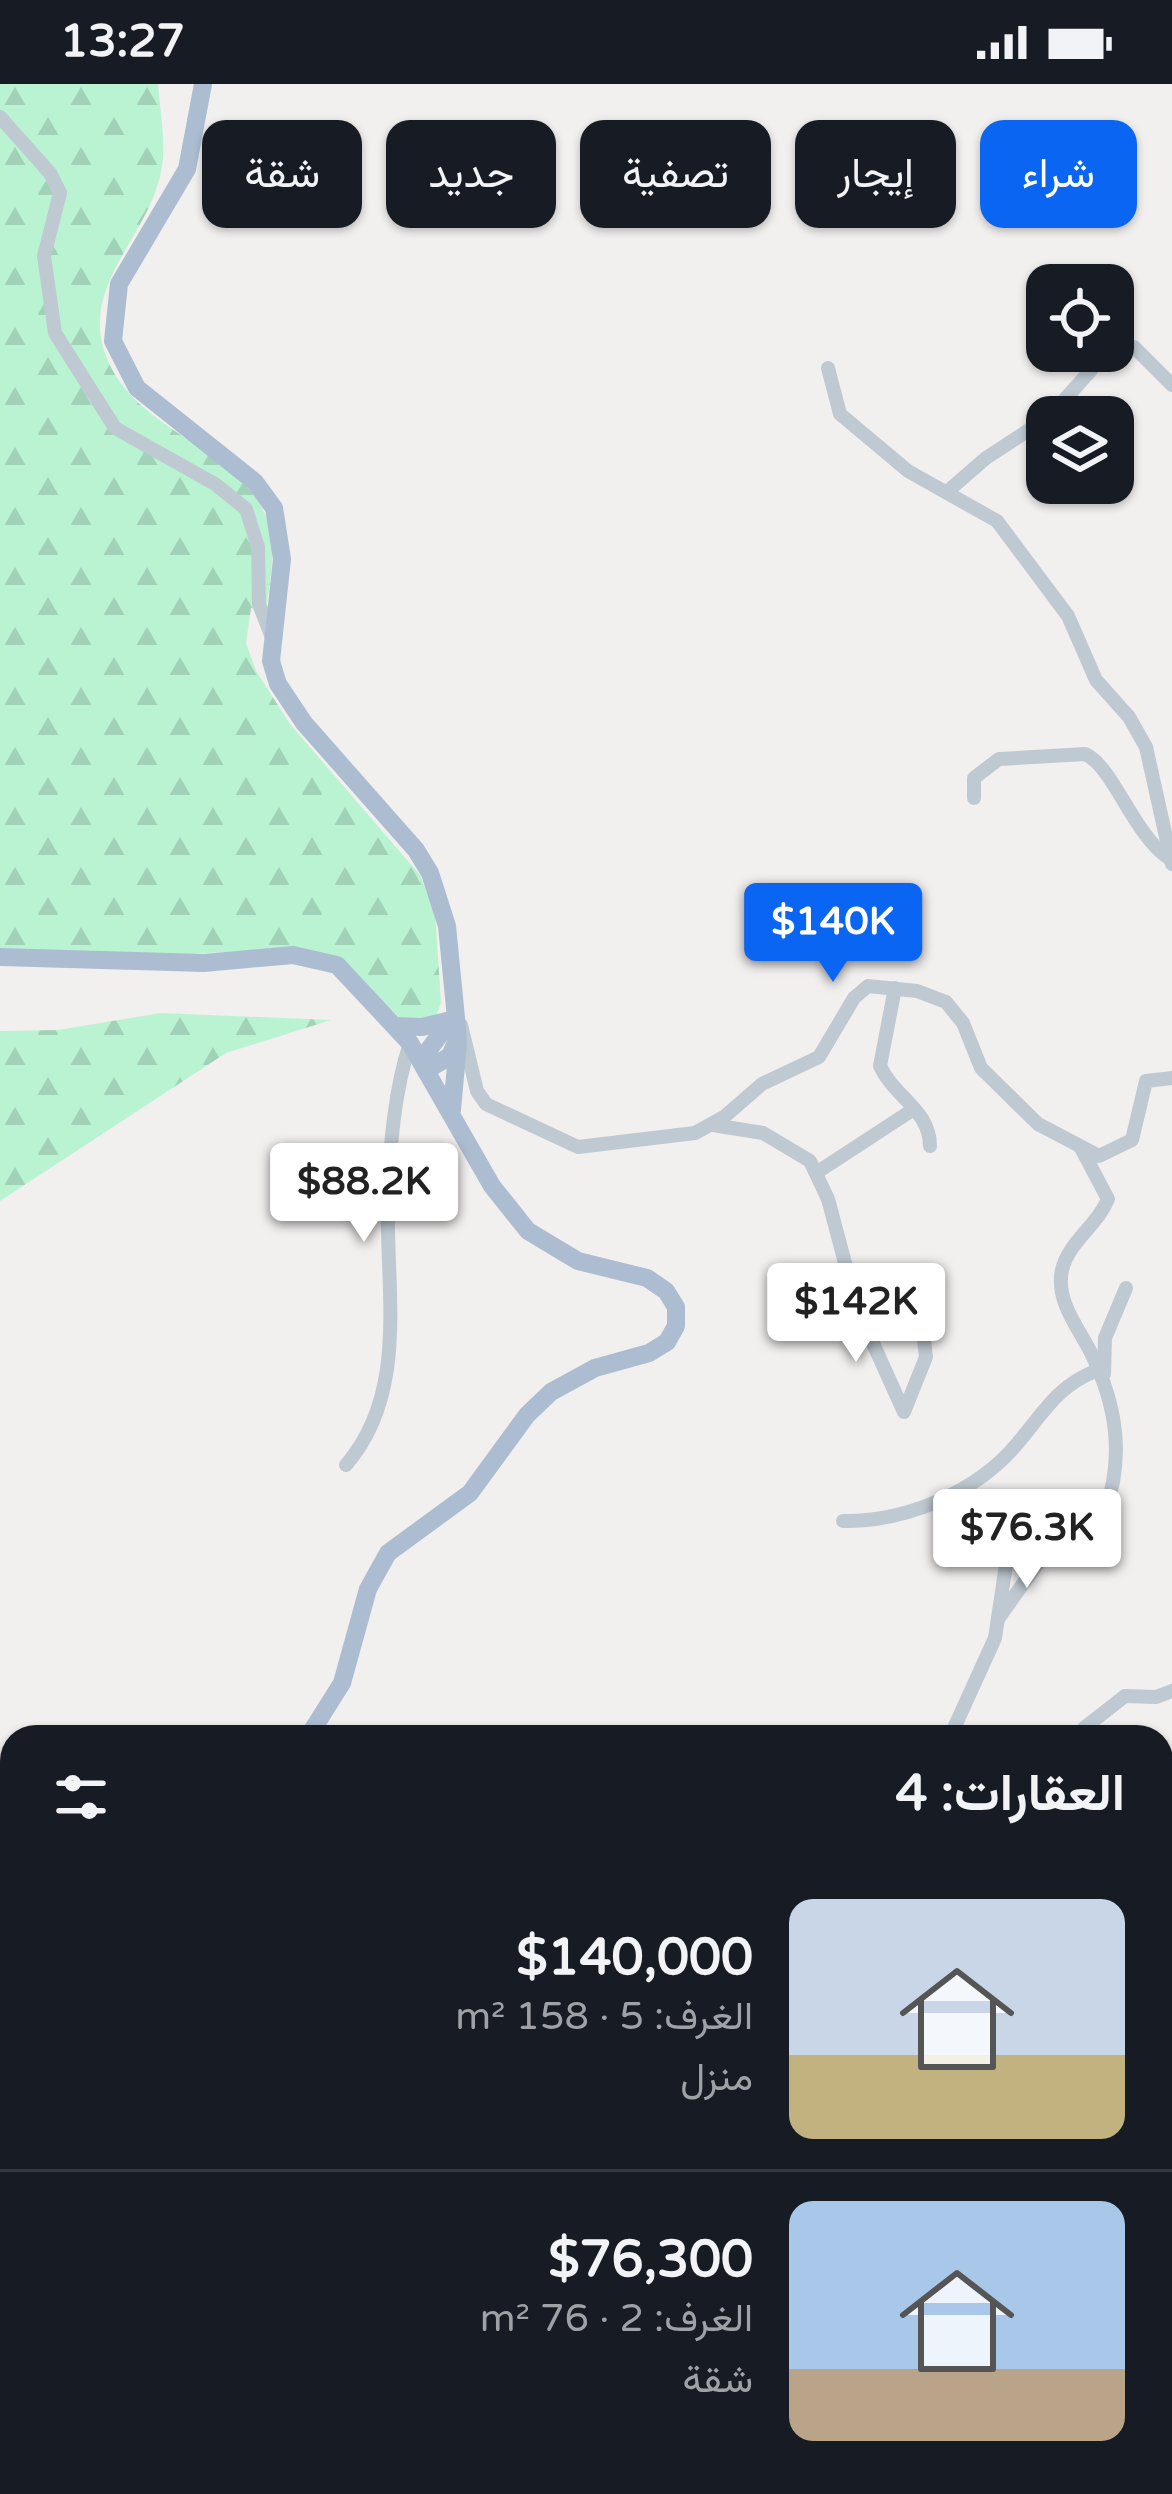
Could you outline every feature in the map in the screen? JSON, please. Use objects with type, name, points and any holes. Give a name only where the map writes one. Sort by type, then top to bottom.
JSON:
[{"type":"main road","points":[[202,84],[187,169],[128,266],[111,324],[123,367],[137,388],[255,482],[274,508],[282,559],[271,662],[290,706],[416,850],[430,873],[447,926],[455,1026],[452,1110]]},
{"type":"main road","points":[[0,957],[204,963],[318,958],[353,979],[395,1026],[452,1110],[492,1186],[528,1231],[578,1261],[658,1284],[673,1299],[676,1326],[667,1342],[649,1353],[595,1368],[551,1392],[527,1415],[470,1493],[388,1553],[368,1588],[342,1683],[316,1725]]},
{"type":"main road","points":[[395,1026],[455,1026]]},
{"type":"main road","points":[[419,1058],[455,1026]]},
{"type":"street","points":[[0,117],[50,173],[60,193],[44,256],[55,333],[115,428],[215,484],[246,509],[258,547],[262,615],[271,634]]},
{"type":"street","points":[[1134,346],[1172,386]]},
{"type":"street","points":[[1148,361],[1172,368]]},
{"type":"street","points":[[828,368],[840,414],[908,471],[948,491],[1007,531],[1029,570],[1068,616],[1096,680],[1135,726],[1154,774],[1171,862]]},
{"type":"street","points":[[1068,396],[1089,372]]},
{"type":"street","points":[[948,491],[1026,432]]},
{"type":"street","points":[[974,797],[974,778],[999,759],[1085,754],[1103,770],[1141,832],[1171,862]]},
{"type":"street","points":[[455,1026],[466,1035],[481,1098],[566,1143],[589,1147],[608,1140],[695,1133],[713,1125],[762,1084],[819,1057],[862,989],[895,988],[952,1006],[981,1068],[1038,1124],[1099,1156],[1124,1146],[1137,1127],[1146,1081],[1172,1078]]},
{"type":"street","points":[[895,988],[880,1066],[929,1127],[930,1146]]},
{"type":"street","points":[[346,1465],[370,1431],[389,1359],[390,1166],[400,1076],[419,1058]]},
{"type":"street","points":[[817,1173],[914,1109]]},
{"type":"street","points":[[713,1125],[777,1138],[802,1153],[817,1173],[857,1308],[904,1412],[926,1357],[922,1324],[903,1272]]},
{"type":"street","points":[[998,1619],[1055,1541],[1105,1512],[1118,1449],[1101,1378],[1061,1291],[1069,1253],[1108,1199],[1078,1144]]},
{"type":"street","points":[[1101,1378],[1105,1338],[1126,1288]]},
{"type":"street","points":[[843,1521],[902,1513],[966,1488],[1009,1454],[1062,1387],[1101,1378]]},
{"type":"street","points":[[955,1725],[995,1638],[1011,1530],[992,1524],[965,1538]]},
{"type":"street","points":[[1088,1725],[1125,1696],[1156,1697],[1172,1690]]},
{"type":"green space","points":[[0,84],[158,84],[162,166],[145,216],[108,285],[100,334],[108,361],[124,387],[144,408],[219,461],[259,502],[270,529],[271,570],[266,611],[251,608],[246,643],[256,671],[290,724],[420,875],[435,912],[441,1003],[435,1019],[402,1020],[342,961],[291,948],[159,956],[0,950]]},
{"type":"green space","points":[[161,1013],[331,1020],[226,1053],[0,1201],[0,1031],[58,1030]]}]
